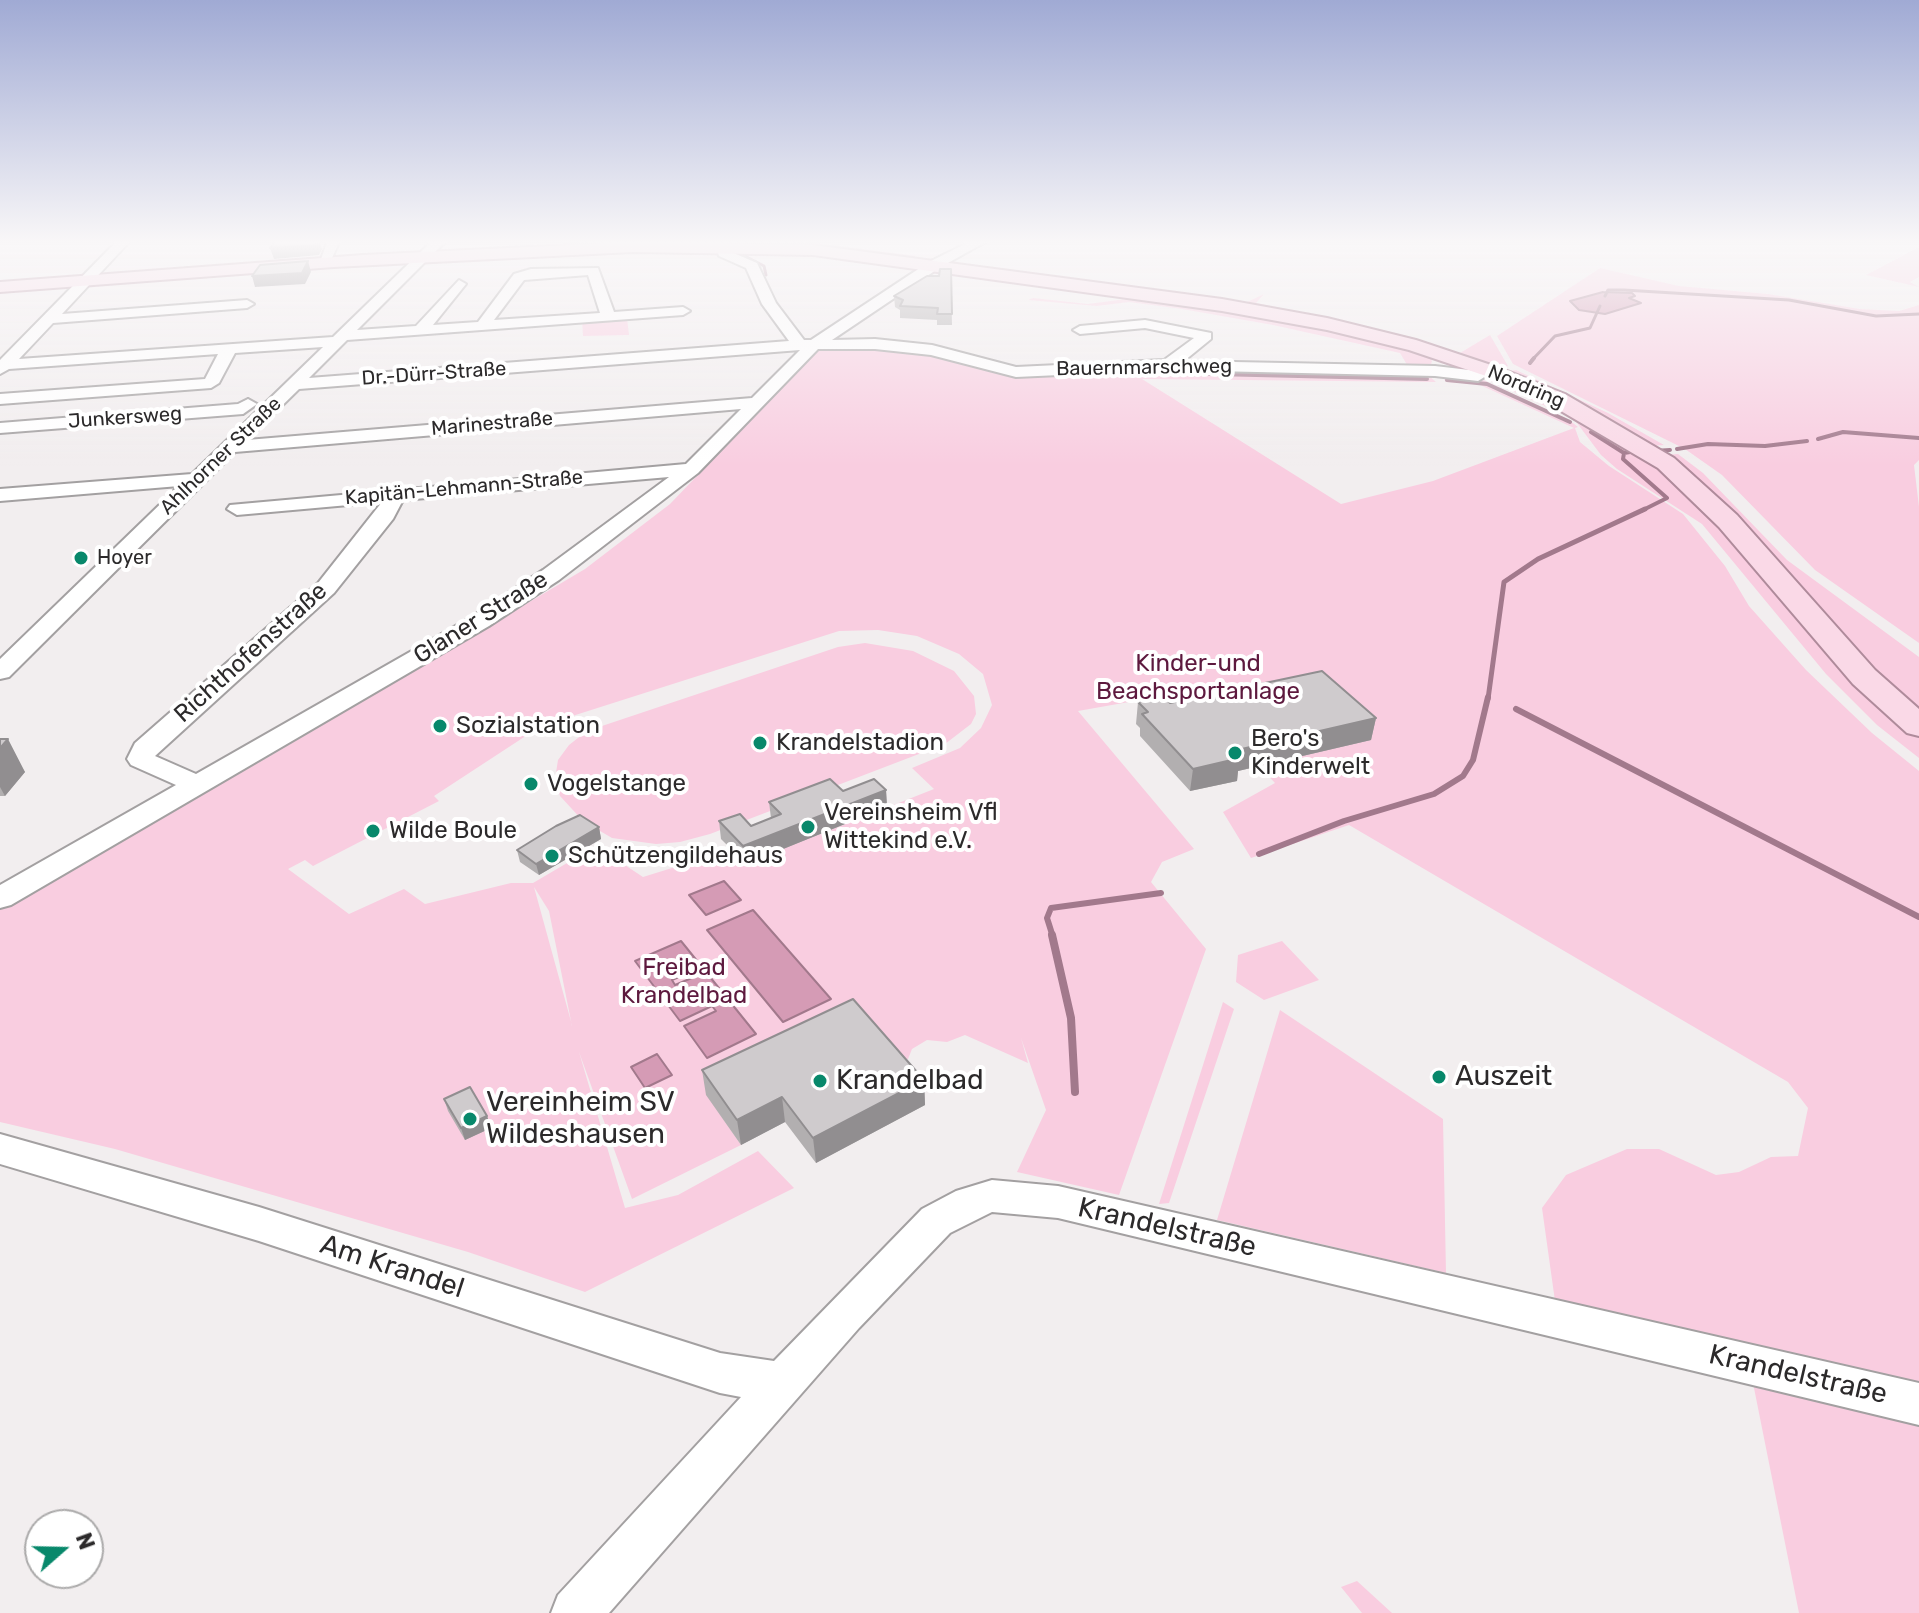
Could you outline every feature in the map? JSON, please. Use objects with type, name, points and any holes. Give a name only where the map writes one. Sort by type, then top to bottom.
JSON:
[{"type":"main road","name":"Nordring","points":[[1281,315],[1388,338],[1477,371],[1510,378],[1595,418],[1644,448],[1687,481],[1728,521],[1834,646],[1919,726]]},
{"type":"street","points":[[1,366],[53,315]]},
{"type":"street","points":[[49,319],[98,315]]},
{"type":"street","name":"Ahlhorner Straße","points":[[0,672],[365,315]]},
{"type":"street","points":[[421,330],[433,315]]},
{"type":"street","points":[[483,325],[490,315]]},
{"type":"street","points":[[1,366],[619,315]]},
{"type":"street","points":[[779,315],[807,346]]},
{"type":"street","name":"Glaner Straße","points":[[0,898],[481,621],[625,523],[691,469],[807,346],[858,315]]},
{"type":"street","points":[[1080,330],[1145,324],[1206,336],[1168,365]]},
{"type":"street","name":"Bauernmarschweg","points":[[807,346],[875,344],[932,350],[1016,372],[1168,365],[1477,371]]},
{"type":"street","name":"Dr.-Dürr-Straße","points":[[295,384],[807,346]]},
{"type":"street","points":[[0,399],[211,383],[229,349]]},
{"type":"street","name":"Marinestraße","points":[[231,447],[754,403]]},
{"type":"street","name":"Junkersweg","points":[[0,428],[243,409],[248,404]]},
{"type":"street","name":"Kapitän-Lehmann-Straße","points":[[237,509],[691,469]]},
{"type":"street","points":[[0,495],[197,479]]},
{"type":"street","name":"Richthofenstraße","points":[[197,784],[140,759],[144,749],[326,588],[386,515],[396,494]]},
{"type":"street","name":"Am Krandel","points":[[0,1149],[259,1224],[720,1373],[784,1383]]},
{"type":"street","name":"Krandelstraße","points":[[576,1613],[844,1315],[886,1276],[936,1221],[970,1202],[992,1196],[1058,1202],[1919,1404]]},
{"type":"green space","points":[[1218,315],[1251,315],[1323,328],[1415,351],[1429,356],[1432,361],[1430,368],[1409,368],[1400,353]]},
{"type":"green space","points":[[1260,315],[1314,315],[1460,353],[1490,335],[1508,366],[1501,369],[1402,339]]},
{"type":"green space","points":[[1528,315],[1919,315],[1919,460],[1914,465],[1919,507],[1919,643],[1815,570],[1722,475],[1685,449],[1513,364],[1497,336]]},
{"type":"green space","points":[[627,318],[629,335],[583,336],[582,320]]},
{"type":"green space","points":[[901,347],[1019,375],[1166,367],[1428,375],[1436,382],[1142,379],[1341,504],[1433,481],[1574,428],[1478,384],[1446,382],[1440,373],[1479,378],[1569,420],[1578,427],[1575,428],[1580,442],[1609,466],[1683,514],[1725,566],[1749,606],[1806,670],[1872,733],[1919,771],[1919,1390],[1555,1301],[1542,1208],[1566,1175],[1627,1149],[1659,1149],[1716,1175],[1739,1172],[1771,1157],[1798,1156],[1808,1108],[1788,1082],[1349,825],[1251,858],[1223,812],[1275,783],[1259,766],[1181,722],[1157,697],[1078,711],[1194,849],[1162,862],[1151,882],[1206,949],[1119,1195],[1017,1172],[1046,1110],[1021,1038],[1028,1063],[965,1035],[947,1042],[927,1040],[912,1049],[908,1059],[892,1067],[707,1095],[741,1145],[632,1199],[579,1052],[625,1208],[678,1195],[758,1151],[794,1188],[585,1292],[468,1252],[115,1149],[0,1122],[0,909],[270,756],[585,569],[670,504],[817,351]],"holes":[[[878,630],[917,636],[959,654],[983,674],[992,705],[981,728],[960,748],[912,768],[934,789],[744,864],[730,850],[643,877],[596,846],[533,883],[511,883],[425,904],[404,889],[349,914],[288,869],[305,860],[313,866],[439,801],[434,796],[541,726],[839,631]],[[534,887],[549,911],[571,1022]]]},
{"type":"green space","points":[[1516,370],[1608,413],[1664,445],[1652,446],[1505,372]]},
{"type":"green space","points":[[1489,376],[1602,428],[1689,490],[1919,737],[1919,758],[1877,725],[1826,674],[1702,524],[1617,469],[1601,455],[1574,419],[1486,379]]},
{"type":"green space","points":[[1678,454],[1703,473],[1787,560],[1919,657],[1919,715],[1875,675],[1665,455]]},
{"type":"green space","name":"Krandelstadion","points":[[865,643],[913,651],[954,671],[974,696],[976,714],[971,724],[945,744],[710,834],[680,842],[656,844],[612,838],[583,821],[560,796],[555,779],[558,760],[569,745],[587,731],[838,647]]},
{"type":"green space","points":[[1282,941],[1319,980],[1264,1000],[1236,982],[1238,955]]},
{"type":"green space","points":[[1223,1002],[1234,1009],[1169,1203],[1159,1204]]},
{"type":"green space","points":[[1280,1010],[1443,1119],[1446,1273],[1217,1220]]},
{"type":"green space","points":[[1753,1383],[1919,1417],[1919,1613],[1799,1613]]},
{"type":"green space","points":[[1357,1581],[1392,1613],[1362,1613],[1341,1587]]},
{"type":"shaded area","points":[[724,881],[741,900],[706,915],[689,895]]},
{"type":"shaded area","points":[[753,910],[831,999],[783,1022],[707,930]]},
{"type":"shaded area","points":[[681,941],[702,967],[672,980],[675,985],[706,972],[756,1034],[707,1058],[684,1026],[716,1011],[712,1006],[680,1021],[635,961]]},
{"type":"shaded area","points":[[657,1054],[672,1075],[645,1088],[631,1067]]},
{"type":"building","points":[[1322,671],[1376,718],[1233,751],[1240,758],[1193,769],[1142,714],[1148,712],[1138,702],[1164,696],[1170,703]]},
{"type":"building","points":[[830,779],[843,791],[874,779],[886,790],[743,846],[719,821],[740,814],[751,826],[781,814],[769,802]]},
{"type":"building","points":[[580,815],[599,827],[536,864],[517,850],[556,826]]},
{"type":"building","name":"Krandelbad","points":[[853,999],[924,1080],[813,1138],[782,1097],[737,1120],[702,1070]]},
{"type":"building","points":[[470,1087],[487,1116],[461,1128],[444,1099]]},
{"type":"waterway","points":[[1532,360],[1555,336],[1590,328],[1596,315]]},
{"type":"waterway","points":[[1872,315],[1892,315]]},
{"type":"waterway","points":[[1530,363],[1534,358]]},
{"type":"waterway","points":[[1138,371],[1160,372]]},
{"type":"waterway","points":[[1171,373],[1427,379]]},
{"type":"waterway","points":[[1447,380],[1487,384],[1570,422]]},
{"type":"waterway","points":[[1591,432],[1624,453]]},
{"type":"waterway","points":[[1818,439],[1843,432],[1919,438]]},
{"type":"waterway","points":[[1677,449],[1708,444],[1765,446],[1807,441]]},
{"type":"waterway","points":[[1654,451],[1670,450]]},
{"type":"waterway","points":[[1624,453],[1630,452]]},
{"type":"waterway","points":[[1624,453],[1623,459],[1667,498],[1645,509]]},
{"type":"waterway","points":[[1488,699],[1504,582],[1538,559],[1645,509]]},
{"type":"waterway","points":[[1641,511],[1645,509]]},
{"type":"waterway","points":[[1259,854],[1344,821],[1434,794],[1463,776],[1473,760],[1488,697]]},
{"type":"waterway","points":[[1516,709],[1919,917]]},
{"type":"waterway","points":[[1053,937],[1047,918],[1051,908],[1161,893]]},
{"type":"waterway","points":[[1052,935],[1071,1018],[1075,1092]]},
{"type":"place","name":"Hoyer","points":[[81,558]]},
{"type":"place","name":"Sozialstation","points":[[440,726]]},
{"type":"place","name":"Krandelstadion","points":[[760,743]]},
{"type":"place","name":"Bero's Kinderwelt","points":[[1235,753]]},
{"type":"place","name":"Vogelstange","points":[[531,784]]},
{"type":"place","name":"Vereinsheim Vfl Wittekind e.V.","points":[[808,827]]},
{"type":"place","name":"Wilde Boule","points":[[373,831]]},
{"type":"place","name":"Schützengildehaus","points":[[552,856]]},
{"type":"place","name":"Auszeit","points":[[1439,1077]]},
{"type":"place","name":"Krandelbad","points":[[820,1081]]},
{"type":"place","name":"Vereinheim SV Wildeshausen","points":[[470,1119]]},
{"type":"park label","name":"Kinder-und Beachsportanlage","points":[[1198,678]]},
{"type":"park label","name":"Freibad Krandelbad","points":[[684,982]]}]
